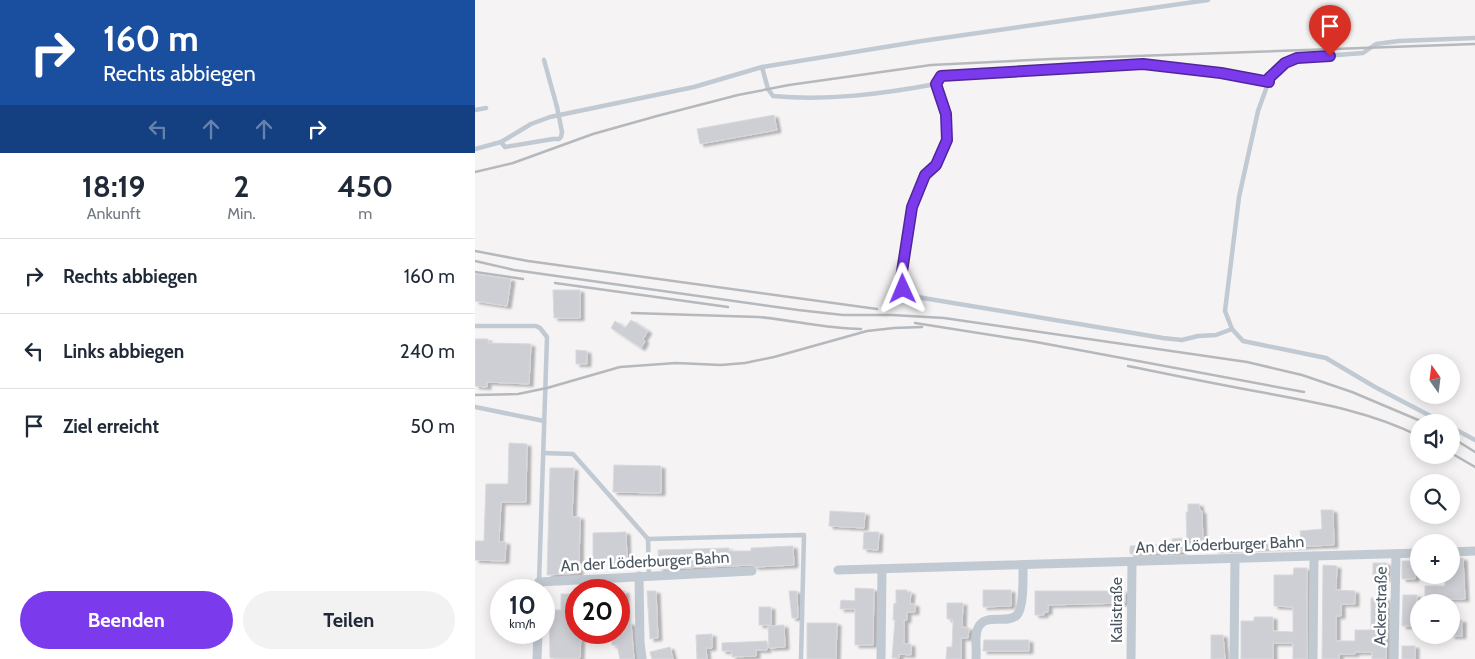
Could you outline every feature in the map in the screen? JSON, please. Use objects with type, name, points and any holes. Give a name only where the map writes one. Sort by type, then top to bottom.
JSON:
[{"type":"street","points":[[1460,552],[1475,551]]},
{"type":"street","name":"An der Löderburger Bahn","points":[[838,570],[1410,553]]},
{"type":"street","name":"Ackerstraße","points":[[1394,659],[1396,554]]},
{"type":"street","points":[[1313,659],[1314,556]]},
{"type":"street","points":[[1234,659],[1235,558]]},
{"type":"street","name":"Kalistraße","points":[[1131,659],[1132,562]]},
{"type":"street","points":[[976,659],[977,628],[981,623],[990,619],[1011,619],[1017,615],[1021,608],[1023,565]]},
{"type":"street","points":[[881,659],[882,569]]},
{"type":"street","name":"An der Löderburger Bahn","points":[[555,584],[639,576],[752,571]]},
{"type":"street","points":[[639,576],[640,642],[643,659]]},
{"type":"street","points":[[537,659],[538,644]]},
{"type":"lane","points":[[475,149],[501,142],[531,124],[550,117],[694,87],[762,67],[922,41],[1208,0]]},
{"type":"lane","points":[[1427,414],[1375,387],[1326,358],[1243,341],[1232,328],[1225,311],[1239,197],[1258,111],[1269,78],[1285,63],[1297,58],[1363,53],[1376,44],[1399,41],[1475,38]]},
{"type":"lane","points":[[501,142],[505,147],[559,139],[561,137],[562,132],[557,107],[544,60]]},
{"type":"lane","points":[[762,67],[768,88],[773,96],[791,98],[849,97],[891,92],[936,84],[941,76],[1143,64],[1221,73],[1269,82]]},
{"type":"lane","points":[[936,84],[946,114],[947,140],[936,165],[925,175],[912,207],[901,278],[903,289],[917,297],[1182,340],[1198,336],[1216,335],[1232,328]]},
{"type":"lane","points":[[475,110],[486,108]]},
{"type":"lane","points":[[475,326],[536,326],[547,337],[539,579]]},
{"type":"lane","points":[[475,407],[544,421]]},
{"type":"lane","points":[[1460,432],[1475,440]]},
{"type":"lane","points":[[543,453],[573,454],[648,539],[649,576]]},
{"type":"lane","points":[[648,539],[804,535],[801,659]]},
{"type":"building","points":[[774,115],[777,130],[700,144],[697,129]]},
{"type":"building","points":[[475,274],[511,279],[507,306],[475,301]]},
{"type":"building","points":[[553,290],[580,290],[580,318],[554,318]]},
{"type":"building","points":[[631,320],[648,331],[643,339],[645,341],[641,348],[611,328],[615,321],[625,328]]},
{"type":"building","points":[[475,339],[488,339],[488,343],[531,344],[529,384],[487,382],[487,387],[475,386]]},
{"type":"building","points":[[576,350],[587,351],[587,364],[576,364]]},
{"type":"building","points":[[509,443],[527,444],[526,502],[501,502],[499,542],[506,542],[505,561],[475,560],[475,541],[484,541],[486,484],[508,484]]},
{"type":"building","points":[[614,465],[661,466],[661,493],[613,492]]},
{"type":"building","points":[[550,468],[574,468],[572,517],[580,517],[579,573],[547,575]]},
{"type":"building","points":[[1188,504],[1199,504],[1200,511],[1202,511],[1203,543],[1187,544],[1186,512],[1188,512]]},
{"type":"building","points":[[1321,510],[1333,510],[1334,545],[1215,550],[1215,541],[1301,540],[1300,531],[1322,529]]},
{"type":"building","points":[[830,511],[865,513],[864,528],[829,526]]},
{"type":"building","points":[[626,532],[627,558],[618,559],[618,561],[593,559],[593,533]]},
{"type":"building","points":[[864,532],[879,532],[878,550],[863,549]]},
{"type":"building","points":[[1182,538],[1182,552],[1130,554],[1130,546],[1172,544],[1172,539]]},
{"type":"building","points":[[793,546],[794,565],[659,569],[658,550],[729,548],[729,551],[751,551],[751,548]]},
{"type":"building","points":[[1460,558],[1463,558],[1465,599],[1460,599],[1460,594],[1425,594],[1425,586],[1445,586],[1445,584],[1460,584]]},
{"type":"building","points":[[1402,561],[1410,561],[1410,579],[1402,579]]},
{"type":"building","points":[[1373,563],[1387,563],[1386,579],[1373,579]]},
{"type":"building","points":[[1323,565],[1337,566],[1336,590],[1355,591],[1355,604],[1341,604],[1341,616],[1336,616],[1336,641],[1355,641],[1355,630],[1371,630],[1371,598],[1386,598],[1386,659],[1372,659],[1372,652],[1355,652],[1355,654],[1339,654],[1339,659],[1322,659]]},
{"type":"building","points":[[1294,568],[1307,568],[1307,659],[1293,659],[1293,643],[1273,643],[1273,659],[1241,659],[1241,621],[1254,621],[1254,617],[1273,617],[1273,631],[1293,632],[1293,607],[1274,606],[1274,575],[1293,575]]},
{"type":"building","points":[[855,588],[874,589],[873,645],[855,645],[855,609],[840,609],[841,600],[855,601]]},
{"type":"building","points":[[896,590],[911,592],[910,604],[915,604],[915,612],[907,612],[907,620],[904,620],[904,644],[911,644],[911,655],[899,654],[899,658],[892,658],[895,620],[893,620],[894,603],[896,604]]},
{"type":"building","points":[[983,590],[1011,590],[1011,606],[983,607]]},
{"type":"building","points":[[647,591],[656,591],[658,638],[650,639]]},
{"type":"building","points":[[789,591],[797,591],[798,618],[792,618]]},
{"type":"building","points":[[1035,591],[1125,591],[1125,603],[1048,605],[1048,612],[1044,612],[1044,615],[1035,615]]},
{"type":"building","points":[[561,594],[565,594],[565,644],[581,644],[580,658],[550,658],[550,644],[555,644],[555,610],[561,610]]},
{"type":"building","points":[[1403,595],[1410,595],[1410,626],[1402,626]]},
{"type":"building","points":[[947,603],[963,603],[962,627],[969,628],[968,638],[961,638],[961,659],[946,659],[947,647],[952,647],[953,624],[953,619],[947,619]]},
{"type":"building","points":[[759,607],[771,607],[771,625],[759,625]]},
{"type":"building","points":[[1460,620],[1462,620],[1462,636],[1460,636]]},
{"type":"building","points":[[631,623],[634,659],[620,659],[617,645],[612,645],[630,644]]},
{"type":"building","points":[[807,623],[837,623],[836,659],[807,659]]},
{"type":"building","points":[[784,625],[785,647],[769,648],[768,626]]},
{"type":"building","points":[[712,634],[712,648],[706,648],[707,659],[697,659],[696,635]]},
{"type":"building","points":[[1211,635],[1223,635],[1225,659],[1211,659]]},
{"type":"building","points":[[984,640],[1029,640],[1029,651],[983,651]]},
{"type":"building","points":[[767,641],[767,650],[756,650],[756,656],[732,657],[732,651],[722,651],[722,643]]},
{"type":"building","points":[[1402,646],[1415,646],[1415,659],[1402,659]]},
{"type":"building","points":[[670,647],[673,659],[652,659],[650,652]]},
{"type":"railway","points":[[475,172],[513,163],[593,134],[738,95],[789,85],[931,65],[1475,44]]},
{"type":"railway","points":[[475,251],[528,261],[877,309]]},
{"type":"railway","points":[[475,261],[514,270],[798,310],[843,315],[944,318],[1247,362],[1302,375],[1352,392],[1410,417]]},
{"type":"railway","points":[[475,272],[523,279]]},
{"type":"railway","points":[[555,283],[728,307]]},
{"type":"railway","points":[[632,313],[758,317],[835,328],[861,329]]},
{"type":"railway","points":[[915,323],[1036,342],[1304,392]]},
{"type":"railway","points":[[475,395],[518,394],[547,388],[620,367],[676,363],[721,365],[745,363],[774,357],[867,331],[922,327]]},
{"type":"railway","points":[[1128,366],[1341,408],[1381,420],[1410,432]]},
{"type":"railway","points":[[1460,443],[1475,452]]},
{"type":"railway","points":[[1460,458],[1475,467]]},
{"type":"route","points":[[903,289],[901,278],[912,207],[925,175],[936,165],[947,140],[946,114],[936,84],[941,76],[1143,64],[1221,73],[1269,82],[1269,78],[1285,63],[1297,58],[1330,56]]}]
